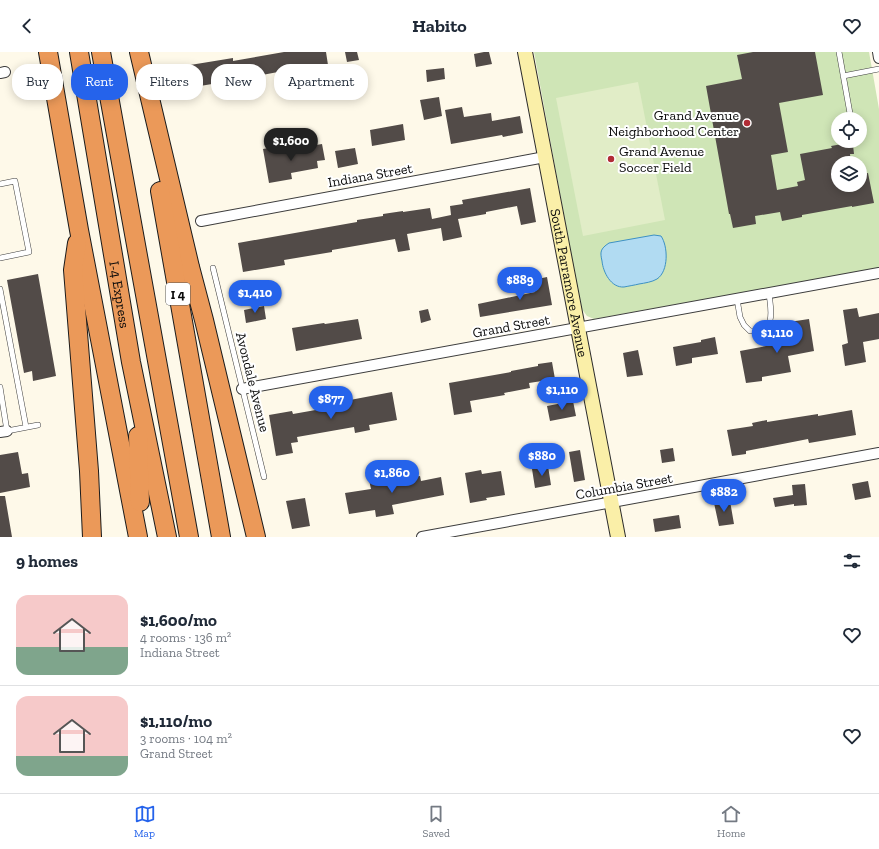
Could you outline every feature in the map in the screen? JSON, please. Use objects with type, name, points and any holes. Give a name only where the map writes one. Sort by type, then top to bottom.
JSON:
[{"type":"highway","points":[[48,52],[80,230],[139,537]]},
{"type":"highway","name":"I-4 Express","points":[[79,52],[131,362],[167,537]]},
{"type":"highway","name":"I-4 Express","points":[[101,52],[189,537]]},
{"type":"highway","name":"I 4","points":[[136,52],[221,537]]},
{"type":"highway","points":[[140,52],[190,267],[256,537]]},
{"type":"highway","points":[[80,230],[73,270],[89,471],[92,537]]},
{"type":"highway","points":[[131,362],[138,436],[141,510],[139,537]]},
{"type":"street","name":"South Parramore Avenue","points":[[525,52],[618,537]]},
{"type":"street","points":[[878,52],[879,58]]},
{"type":"street","name":"Indiana Street","points":[[201,221],[545,157]]},
{"type":"street","name":"Grand Street","points":[[242,389],[879,273]]},
{"type":"street","name":"Columbia Street","points":[[422,537],[879,453]]},
{"type":"lane","points":[[839,52],[850,112]]},
{"type":"lane","points":[[843,76],[879,69]]},
{"type":"lane","points":[[0,184],[15,181],[29,252],[0,258]]},
{"type":"lane","name":"Avondale Avenue","points":[[212,268],[264,478]]},
{"type":"lane","points":[[0,289],[26,427]]},
{"type":"lane","points":[[737,299],[740,316],[744,325],[750,331],[759,331],[767,327],[771,317],[769,293]]},
{"type":"lane","points":[[0,387],[4,431],[38,425]]},
{"type":"green space","points":[[534,52],[869,52],[879,109],[879,268],[594,319],[587,316],[581,308]]},
{"type":"green space","name":"Grand Avenue Soccer Field","points":[[638,82],[665,220],[583,236],[556,98]]},
{"type":"water","points":[[654,235],[661,236],[665,246],[666,258],[664,270],[661,275],[651,282],[624,287],[615,285],[606,274],[601,253],[602,249],[609,243]]},
{"type":"building","points":[[284,52],[326,52],[328,64],[274,64],[274,73],[266,74],[266,64],[211,64],[211,84],[203,86],[203,64],[196,64],[233,58],[233,61]]},
{"type":"building","points":[[345,52],[357,52],[359,60],[347,62]]},
{"type":"building","points":[[489,52],[492,64],[476,67],[474,54]]},
{"type":"building","name":"Grand Avenue Neighborhood Center","points":[[753,52],[815,52],[823,95],[779,103],[788,152],[771,155],[777,190],[798,186],[797,182],[805,180],[800,154],[832,148],[853,148],[854,154],[850,154],[850,156],[831,156],[831,192],[867,192],[868,173],[874,203],[802,215],[802,217],[782,221],[780,212],[755,216],[756,224],[733,228],[729,214],[706,86],[742,79],[737,55]]},
{"type":"building","points":[[444,68],[445,79],[427,82],[426,70]]},
{"type":"building","points":[[439,97],[442,116],[424,120],[420,100]]},
{"type":"building","points":[[462,107],[464,117],[491,113],[492,121],[520,116],[523,133],[451,144],[445,110]]},
{"type":"building","points":[[403,124],[405,140],[372,146],[370,130]]},
{"type":"building","points":[[322,144],[325,160],[317,161],[318,168],[291,173],[292,179],[269,183],[263,149],[279,146],[280,154],[300,151],[299,148]]},
{"type":"building","points":[[355,148],[358,164],[338,168],[335,151]]},
{"type":"building","points":[[530,188],[536,222],[521,225],[517,206],[458,219],[462,237],[443,241],[441,228],[407,234],[410,250],[398,252],[395,239],[284,260],[285,265],[243,272],[238,243],[357,222],[357,220],[403,211],[430,208],[432,219],[451,215],[450,206],[463,204],[462,200]]},
{"type":"building","points":[[38,274],[56,376],[33,381],[32,371],[24,373],[7,280]]},
{"type":"building","points":[[547,277],[552,305],[480,317],[478,304],[535,292],[533,280]]},
{"type":"building","points":[[264,306],[266,319],[246,323],[244,310]]},
{"type":"building","points":[[857,308],[859,317],[879,313],[879,339],[863,342],[866,362],[845,366],[842,345],[848,343],[843,310]]},
{"type":"building","points":[[428,309],[431,320],[421,323],[419,311]]},
{"type":"building","points":[[358,319],[362,339],[296,351],[292,328]]},
{"type":"building","points":[[809,319],[814,351],[788,356],[791,372],[762,377],[762,381],[746,383],[740,351],[793,341],[789,322]]},
{"type":"building","points":[[715,337],[718,354],[692,358],[692,363],[676,366],[673,347],[701,342],[701,340]]},
{"type":"building","points":[[638,350],[643,375],[627,377],[623,353]]},
{"type":"building","points":[[552,362],[555,379],[529,383],[530,388],[504,393],[505,395],[470,401],[472,412],[454,415],[449,383],[511,372],[538,366],[538,364]]},
{"type":"building","points":[[392,392],[397,420],[369,425],[370,430],[355,433],[354,427],[297,437],[298,442],[291,443],[293,453],[276,456],[269,415],[292,411],[293,414],[327,408],[350,403],[350,400]]},
{"type":"building","points":[[573,401],[576,416],[550,421],[547,406]]},
{"type":"building","points":[[852,410],[856,435],[809,443],[808,439],[746,451],[746,454],[732,456],[727,430],[753,426],[752,423],[767,420],[767,422]]},
{"type":"building","points":[[673,448],[675,461],[662,463],[660,450]]},
{"type":"building","points":[[580,450],[585,480],[574,482],[569,452]]},
{"type":"building","points":[[18,452],[22,474],[28,473],[30,487],[0,493],[0,455]]},
{"type":"building","points":[[548,466],[551,485],[535,488],[532,469]]},
{"type":"building","points":[[481,470],[482,474],[501,471],[505,495],[486,498],[487,500],[470,503],[465,473]]},
{"type":"building","points":[[420,476],[421,481],[441,477],[444,495],[392,505],[394,514],[376,517],[375,510],[349,514],[345,493],[371,489],[369,480],[387,477],[388,481]]},
{"type":"building","points":[[868,481],[871,497],[855,500],[852,484]]},
{"type":"building","points":[[805,484],[807,505],[794,506],[794,504],[775,507],[773,498],[793,495],[792,485]]},
{"type":"building","points":[[0,496],[5,496],[12,537],[0,537]]},
{"type":"building","points":[[305,498],[310,526],[292,529],[286,501]]},
{"type":"building","points":[[730,501],[734,524],[719,526],[714,503]]},
{"type":"building","points":[[679,515],[681,528],[655,532],[653,519]]},
{"type":"place","name":"Grand Avenue Neighborhood Center","points":[[747,123]]},
{"type":"place","name":"Grand Avenue Soccer Field","points":[[611,159]]}]
